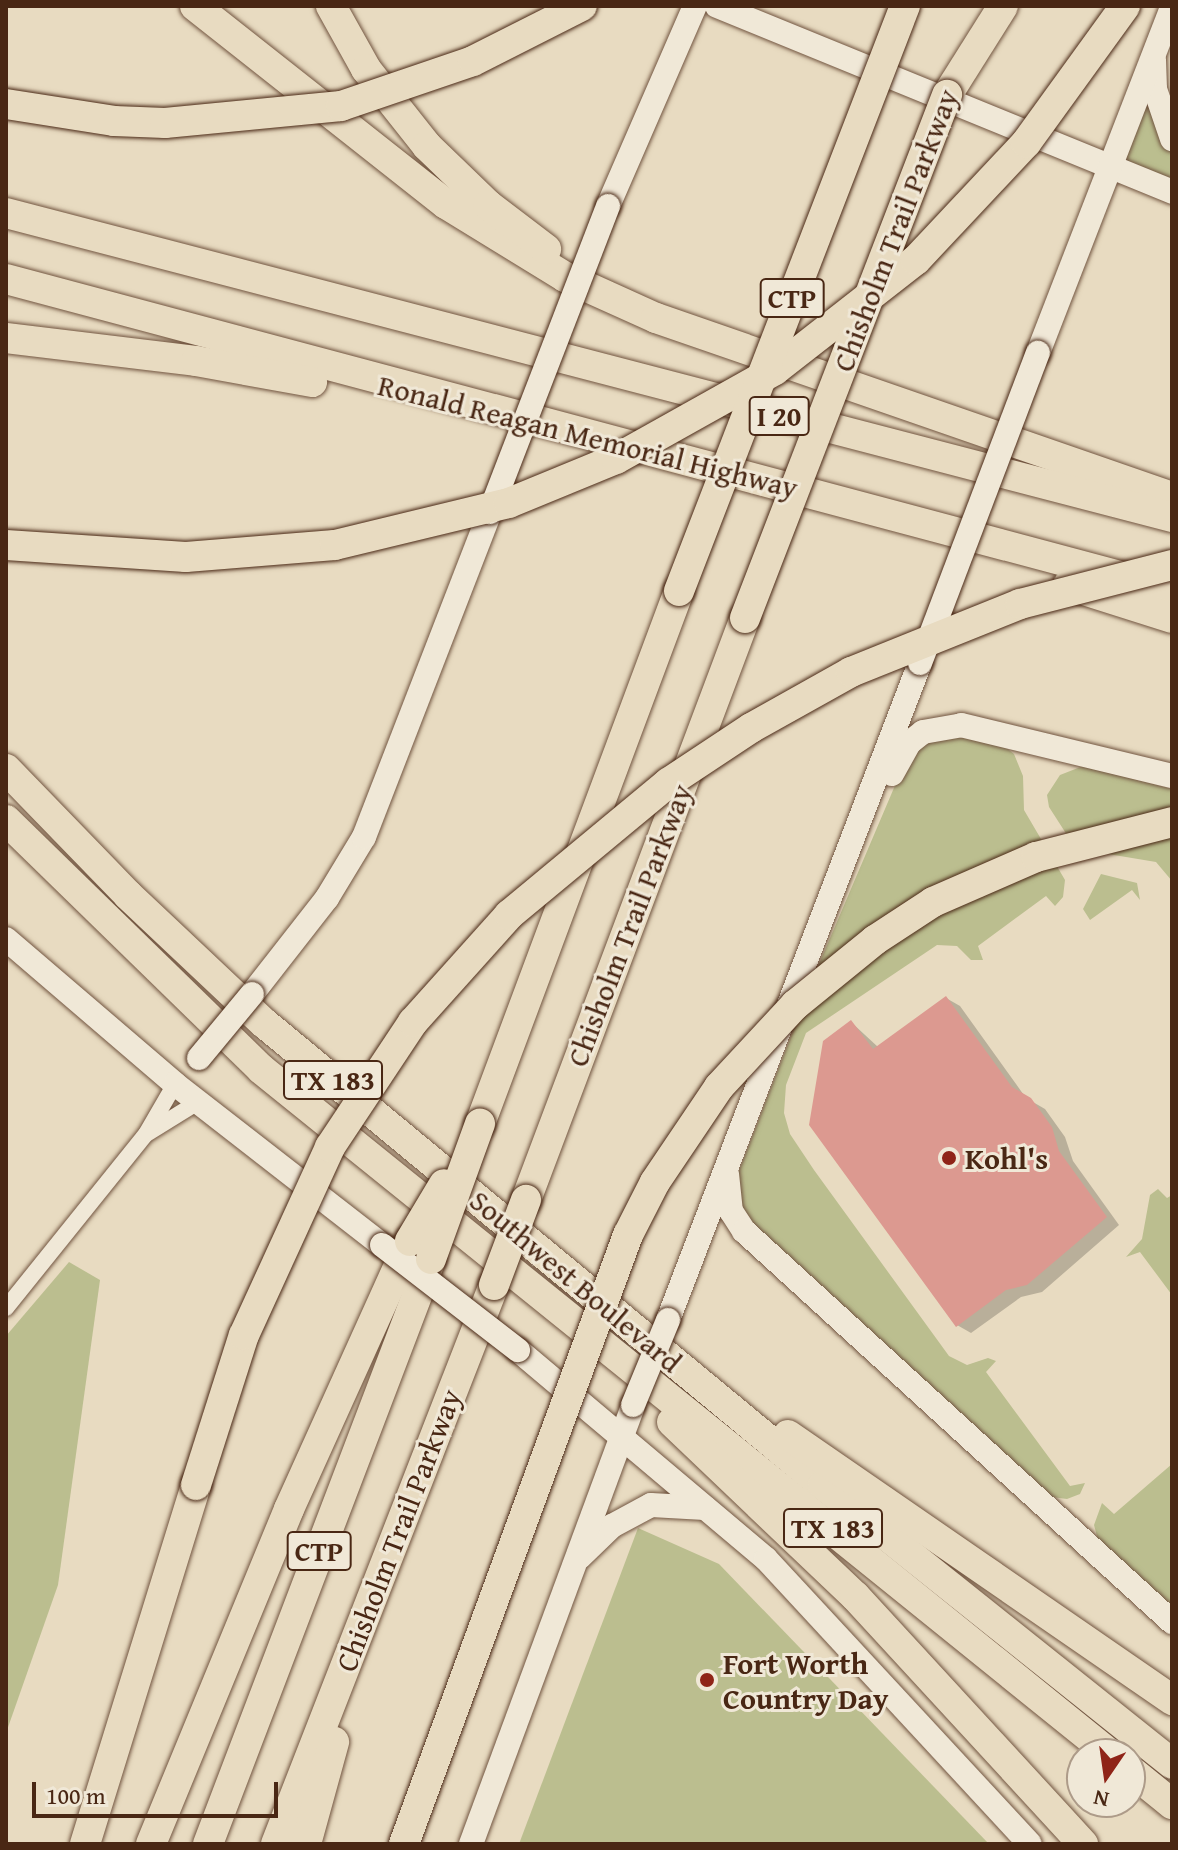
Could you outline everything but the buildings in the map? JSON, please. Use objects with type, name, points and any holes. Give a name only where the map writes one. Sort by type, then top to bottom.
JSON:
[{"type":"highway","points":[[195,6],[488,234],[565,277],[656,318],[1172,497]]},
{"type":"highway","points":[[331,6],[345,36],[396,111],[454,174],[556,256],[656,318]]},
{"type":"highway","points":[[6,104],[98,119],[165,123],[341,106],[473,61],[582,6]]},
{"type":"highway","name":"CTP","points":[[208,1844],[408,1248],[480,1124],[679,591],[905,6]]},
{"type":"highway","points":[[6,545],[186,557],[335,545],[509,503],[616,459],[775,370],[916,260],[1026,143],[1125,6]]},
{"type":"highway","name":"Chisholm Trail Parkway","points":[[276,1844],[494,1285],[745,618],[947,95],[990,10]]},
{"type":"highway","name":"I 20","points":[[6,213],[1172,517]]},
{"type":"highway","name":"Ronald Reagan Memorial Highway","points":[[6,279],[369,380],[1172,590]]},
{"type":"highway","points":[[6,338],[196,361],[330,386],[369,380]]},
{"type":"highway","points":[[916,521],[951,547],[1172,618]]},
{"type":"highway","points":[[85,1844],[248,1322],[330,1147],[413,1022],[509,915],[679,776],[851,672],[1020,604],[1172,565]]},
{"type":"highway","name":"Southwest Boulevard","points":[[6,769],[223,987],[682,1368],[1172,1764]]},
{"type":"highway","name":"Southwest Boulevard","points":[[6,820],[261,1069],[552,1307],[749,1459],[1090,1738]]},
{"type":"highway","points":[[404,1844],[628,1235],[655,1182],[719,1087],[795,1005],[875,940],[933,902],[1036,857],[1172,822]]},
{"type":"highway","points":[[151,1844],[289,1509],[408,1248]]},
{"type":"highway","points":[[552,1307],[855,1596],[1083,1844]]},
{"type":"highway","points":[[682,1368],[831,1463],[1172,1700]]},
{"type":"highway","points":[[306,1844],[381,1571]]},
{"type":"highway","points":[[1146,1783],[1172,1804]]},
{"type":"main road","points":[[175,1084],[327,898],[364,837],[608,206],[695,6]]},
{"type":"main road","points":[[717,6],[1172,192]]},
{"type":"main road","points":[[471,1844],[620,1436],[668,1320],[920,663],[1106,166],[1172,7]]},
{"type":"main road","points":[[1153,53],[1155,89],[1172,139]]},
{"type":"main road","points":[[858,825],[883,798],[909,743],[942,725],[1006,732],[1172,776]]},
{"type":"main road","points":[[6,939],[198,1102],[408,1248],[518,1350],[766,1559],[1030,1844]]},
{"type":"main road","points":[[727,1167],[731,1211],[744,1231],[1172,1622]]},
{"type":"main road","points":[[573,1565],[594,1540],[651,1505],[706,1508]]},
{"type":"street","points":[[6,1308],[146,1134],[175,1084]]},
{"type":"street","points":[[146,1134],[198,1102]]},
{"type":"green space","points":[[1153,53],[1172,138],[1172,192],[1106,166]]},
{"type":"green space","points":[[947,732],[1004,746],[1014,754],[1023,776],[1024,810],[1065,880],[1063,897],[1055,906],[1046,896],[978,946],[983,960],[971,960],[957,946],[937,945],[806,1033],[786,1085],[784,1113],[790,1134],[814,1170],[949,1356],[967,1365],[988,1358],[996,1361],[986,1372],[1070,1486],[1085,1483],[1080,1494],[1067,1499],[1052,1497],[739,1210],[737,1176],[819,964],[905,762],[914,748]]},
{"type":"green space","points":[[1083,766],[1172,789],[1172,881],[1156,862],[1090,851],[1067,835],[1049,807],[1047,795],[1060,775]]},
{"type":"green space","points":[[1101,874],[1137,883],[1140,900],[1132,890],[1090,920],[1083,909]]},
{"type":"green space","points":[[1158,1189],[1167,1198],[1172,1195],[1172,1295],[1140,1252],[1126,1257],[1142,1239],[1150,1195]]},
{"type":"green space","points":[[69,1262],[100,1280],[58,1585],[6,1733],[6,1336]]},
{"type":"green space","points":[[1172,1464],[1172,1607],[1098,1540],[1094,1525],[1102,1503],[1114,1514]]},
{"type":"green space","name":"Fort Worth Country Day","points":[[638,1528],[719,1564],[989,1844],[519,1844]]},
{"type":"place","name":"Kohl's","points":[[949,1158]]},
{"type":"place","name":"Fort Worth Country Day","points":[[707,1680]]}]
